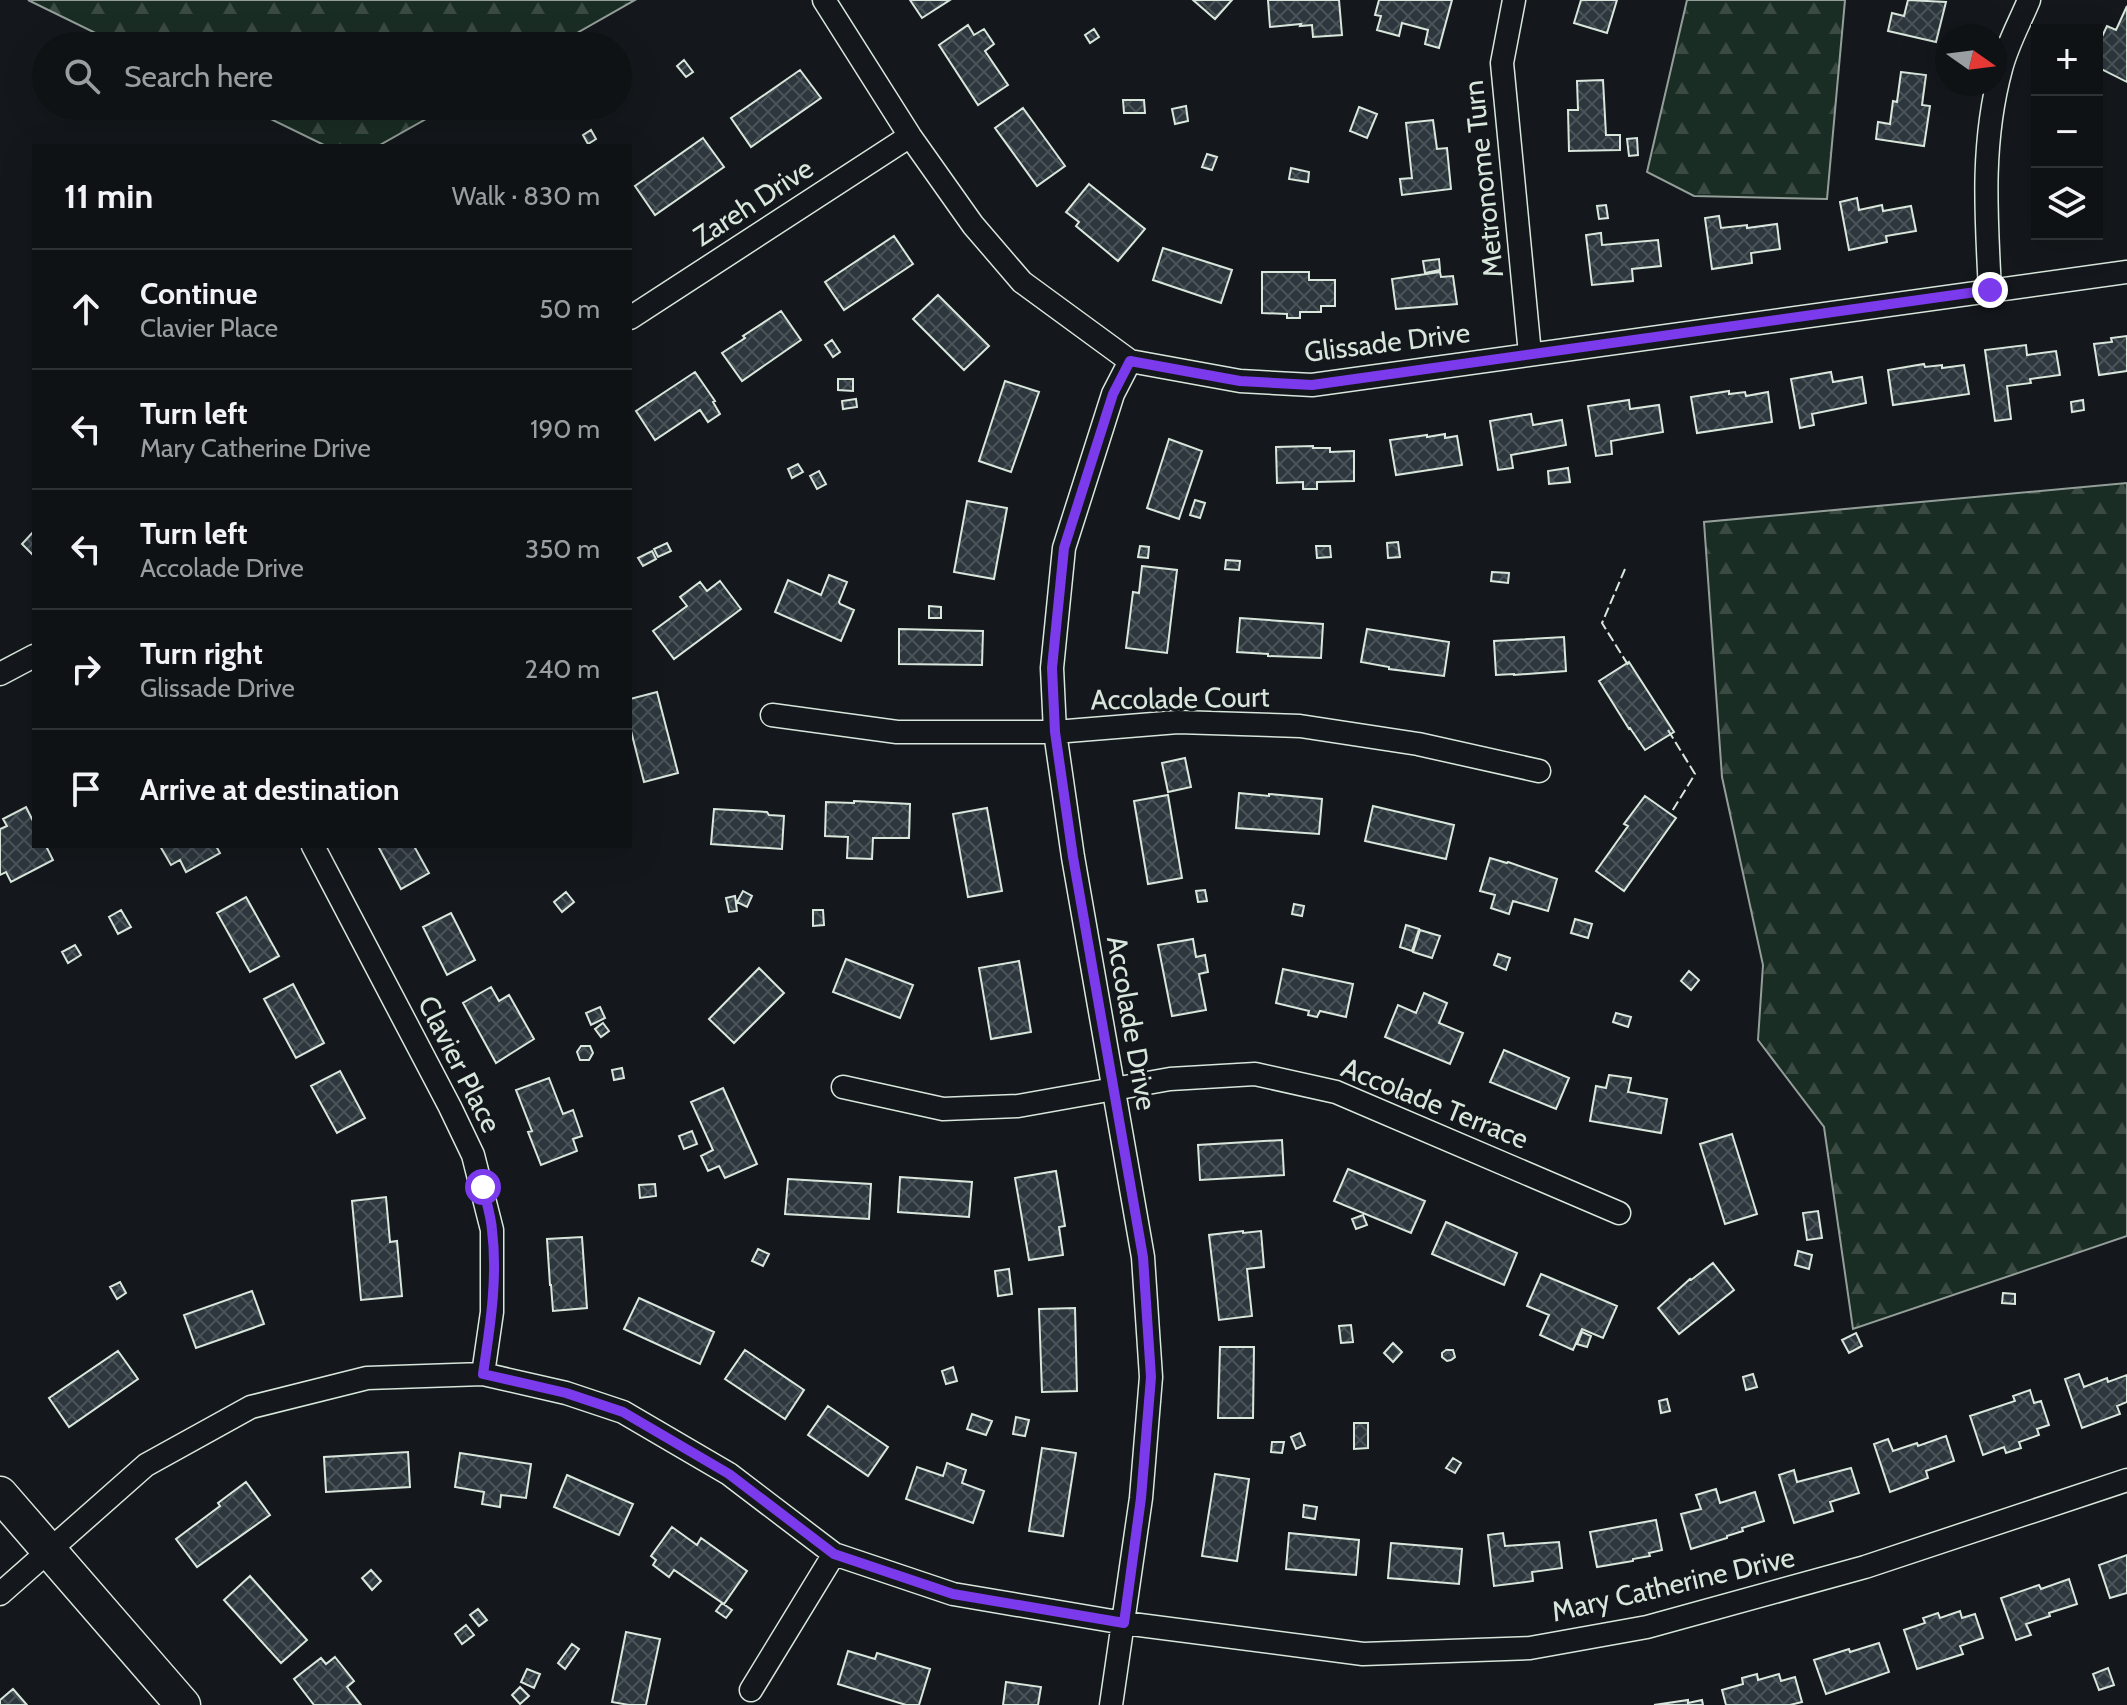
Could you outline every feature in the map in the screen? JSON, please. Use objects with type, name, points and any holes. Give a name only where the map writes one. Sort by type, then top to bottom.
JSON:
[{"type":"main road","points":[[0,1494],[183,1705]]},
{"type":"street","name":"Glissade Drive","points":[[824,0],[910,136],[973,225],[1022,282],[1130,361],[1240,381],[1312,385],[2127,272]]},
{"type":"street","name":"Metronome Turn","points":[[1514,0],[1502,63],[1530,354]]},
{"type":"street","points":[[1990,290],[1985,188],[1989,131],[2001,67],[2029,0]]},
{"type":"street","name":"Zareh Drive","points":[[632,317],[910,136]]},
{"type":"street","name":"Accolade Drive","points":[[1111,1705],[1141,1498],[1151,1377],[1143,1257],[1073,857],[1055,732],[1052,668],[1064,548],[1113,394],[1130,361]]},
{"type":"street","points":[[0,674],[32,657]]},
{"type":"street","name":"Accolade Court","points":[[772,715],[897,732],[1055,732],[1178,722],[1300,726],[1418,744],[1539,771]]},
{"type":"street","name":"Clavier Place","points":[[314,848],[473,1155],[492,1230],[492,1312],[483,1374]]},
{"type":"street","name":"Accolade Terrace","points":[[843,1087],[943,1109],[1018,1106],[1170,1079],[1255,1074],[1336,1092],[1619,1213]]},
{"type":"street","name":"Mary Catherine Drive","points":[[0,1594],[146,1465],[251,1407],[367,1378],[483,1374],[566,1393],[623,1412],[729,1474],[834,1554],[953,1594],[1124,1623],[1363,1654],[1530,1648],[1647,1627],[1865,1567],[2127,1480]]},
{"type":"street","points":[[751,1690],[834,1554]]},
{"type":"green space","points":[[28,0],[635,0],[579,32],[93,32]]},
{"type":"green space","points":[[1687,0],[1845,0],[1827,199],[1694,196],[1647,172]]},
{"type":"green space","points":[[273,120],[424,120],[382,144],[322,144]]},
{"type":"green space","points":[[2127,483],[2127,1236],[1853,1329],[1824,1127],[1758,1040],[1763,965],[1722,777],[1704,522]]},
{"type":"building","points":[[910,0],[950,0],[922,18]]},
{"type":"building","points":[[1193,0],[1232,0],[1215,19]]},
{"type":"building","points":[[1268,0],[1339,0],[1342,35],[1313,37],[1312,25],[1270,27]]},
{"type":"building","points":[[1379,0],[1452,0],[1439,48],[1425,44],[1428,30],[1402,23],[1399,36],[1377,30],[1381,16],[1375,15]]},
{"type":"building","points":[[1581,0],[1617,0],[1607,33],[1574,23]]},
{"type":"building","points":[[1908,0],[1946,2],[1940,24],[1935,24],[1935,42],[1888,31],[1892,13],[1904,16]]},
{"type":"building","points":[[2127,6],[2127,82],[2103,70],[2103,34],[2107,26],[2116,30]]},
{"type":"building","points":[[968,25],[974,35],[984,29],[994,44],[985,51],[1008,85],[978,105],[939,45]]},
{"type":"building","points":[[1094,29],[1099,37],[1090,43],[1085,35]]},
{"type":"building","points":[[684,60],[693,72],[686,77],[677,66]]},
{"type":"building","points":[[800,70],[821,98],[751,147],[731,118]]},
{"type":"building","points":[[1901,72],[1926,75],[1922,105],[1930,106],[1924,146],[1876,139],[1878,122],[1890,124]]},
{"type":"building","points":[[1603,80],[1606,135],[1620,135],[1620,150],[1569,151],[1568,110],[1578,110],[1577,81]]},
{"type":"building","points":[[1123,100],[1144,100],[1145,113],[1124,113]]},
{"type":"building","points":[[1186,106],[1188,121],[1175,124],[1172,109]]},
{"type":"building","points":[[1359,107],[1377,114],[1367,138],[1350,131]]},
{"type":"building","points":[[1023,108],[1065,166],[1037,186],[995,128]]},
{"type":"building","points":[[1433,120],[1437,149],[1447,148],[1451,189],[1402,195],[1400,179],[1412,178],[1406,123]]},
{"type":"building","points":[[591,130],[596,139],[588,144],[583,135]]},
{"type":"building","points":[[703,138],[724,167],[655,215],[635,186]]},
{"type":"building","points":[[1637,138],[1638,155],[1629,156],[1627,139]]},
{"type":"building","points":[[1207,154],[1217,157],[1212,170],[1202,167]]},
{"type":"building","points":[[1291,168],[1309,172],[1308,182],[1289,179]]},
{"type":"building","points":[[1089,184],[1145,229],[1118,261],[1076,226],[1079,222],[1066,212]]},
{"type":"building","points":[[1857,198],[1859,210],[1882,205],[1883,211],[1911,206],[1916,231],[1886,236],[1887,242],[1849,250],[1840,202]]},
{"type":"building","points":[[1606,205],[1608,218],[1599,219],[1597,206]]},
{"type":"building","points":[[1719,216],[1721,228],[1777,224],[1780,249],[1751,253],[1752,263],[1712,269],[1705,218]]},
{"type":"building","points":[[1601,233],[1602,245],[1658,240],[1661,266],[1632,269],[1633,281],[1592,285],[1586,235]]},
{"type":"building","points":[[894,236],[913,264],[844,310],[825,282]]},
{"type":"building","points":[[1163,248],[1232,270],[1221,303],[1153,280]]},
{"type":"building","points":[[1439,259],[1440,270],[1425,273],[1423,261]]},
{"type":"building","points":[[1262,272],[1309,272],[1309,280],[1335,280],[1335,306],[1321,306],[1321,312],[1300,312],[1300,318],[1262,313]]},
{"type":"building","points":[[1440,272],[1441,277],[1453,276],[1457,304],[1396,309],[1392,279]]},
{"type":"building","points":[[938,295],[989,346],[964,370],[913,319]]},
{"type":"building","points":[[781,311],[801,340],[742,381],[722,353]]},
{"type":"building","points":[[2127,336],[2127,371],[2099,375],[2094,344]]},
{"type":"building","points":[[832,340],[840,352],[833,357],[825,345]]},
{"type":"building","points":[[2026,345],[2027,355],[2056,351],[2060,375],[2007,386],[2011,419],[1995,421],[1985,350]]},
{"type":"building","points":[[1924,364],[1925,367],[1942,365],[1942,368],[1964,365],[1969,394],[1893,405],[1888,370]]},
{"type":"building","points":[[695,372],[720,414],[708,422],[700,410],[655,440],[636,411]]},
{"type":"building","points":[[1831,372],[1833,382],[1862,377],[1866,403],[1812,414],[1814,425],[1800,428],[1791,379]]},
{"type":"building","points":[[838,379],[853,379],[853,391],[838,390]]},
{"type":"building","points":[[1005,381],[1039,392],[1011,472],[979,461]]},
{"type":"building","points":[[1729,391],[1729,394],[1745,392],[1746,396],[1768,392],[1772,422],[1697,433],[1691,397]]},
{"type":"building","points":[[856,399],[857,407],[843,409],[842,401]]},
{"type":"building","points":[[1629,400],[1630,409],[1659,405],[1663,432],[1611,441],[1612,454],[1596,456],[1588,406]]},
{"type":"building","points":[[2083,400],[2084,410],[2072,412],[2071,402]]},
{"type":"building","points":[[1531,414],[1533,425],[1562,420],[1566,445],[1511,455],[1513,468],[1498,470],[1490,421]]},
{"type":"building","points":[[1445,434],[1445,438],[1457,436],[1462,465],[1396,475],[1390,440]]},
{"type":"building","points":[[1169,439],[1202,451],[1179,519],[1147,508]]},
{"type":"building","points":[[1276,447],[1330,448],[1330,452],[1354,451],[1354,481],[1317,482],[1317,489],[1303,489],[1303,482],[1277,483]]},
{"type":"building","points":[[798,464],[803,472],[792,478],[788,469]]},
{"type":"building","points":[[1568,468],[1570,482],[1549,484],[1548,471]]},
{"type":"building","points":[[819,471],[826,484],[817,489],[810,476]]},
{"type":"building","points":[[1195,500],[1205,503],[1200,518],[1190,515]]},
{"type":"building","points":[[967,501],[1007,508],[994,579],[954,572]]},
{"type":"building","points":[[32,533],[32,554],[22,544]]},
{"type":"building","points":[[1398,542],[1400,557],[1388,558],[1387,543]]},
{"type":"building","points":[[667,543],[671,551],[658,557],[654,549]]},
{"type":"building","points":[[1140,546],[1149,547],[1148,558],[1138,557]]},
{"type":"building","points":[[1316,546],[1330,546],[1331,557],[1317,558]]},
{"type":"building","points":[[652,551],[656,559],[643,566],[638,558]]},
{"type":"building","points":[[1226,560],[1240,561],[1239,570],[1225,569]]},
{"type":"building","points":[[1142,566],[1177,570],[1167,653],[1126,648],[1133,592],[1139,593]]},
{"type":"building","points":[[1492,572],[1509,573],[1508,583],[1491,581]]},
{"type":"building","points":[[829,575],[847,582],[839,602],[854,610],[841,641],[775,612],[788,580],[821,595]]},
{"type":"building","points":[[720,581],[741,609],[674,659],[653,631],[687,606],[680,597],[700,582],[707,591]]},
{"type":"building","points":[[929,606],[941,607],[941,618],[929,618]]},
{"type":"building","points":[[1240,618],[1323,624],[1321,658],[1237,652]]},
{"type":"building","points":[[899,629],[983,631],[982,665],[899,664]]},
{"type":"building","points":[[1367,629],[1449,642],[1444,676],[1361,662]]},
{"type":"building","points":[[1564,637],[1566,671],[1496,675],[1494,641]]},
{"type":"building","points":[[1629,662],[1674,732],[1645,750],[1599,681]]},
{"type":"building","points":[[657,692],[678,773],[644,782],[632,735],[632,698]]},
{"type":"building","points":[[1185,758],[1191,787],[1168,792],[1162,763]]},
{"type":"building","points":[[1239,793],[1322,799],[1319,834],[1236,828]]},
{"type":"building","points":[[1168,795],[1182,878],[1148,884],[1134,801]]},
{"type":"building","points":[[1645,796],[1676,818],[1624,891],[1596,871]]},
{"type":"building","points":[[826,802],[910,804],[909,838],[873,838],[872,859],[847,858],[848,837],[825,836]]},
{"type":"building","points":[[1373,806],[1454,825],[1446,859],[1365,841]]},
{"type":"building","points":[[26,807],[32,819],[32,848],[47,848],[53,860],[11,882],[6,872],[0,875],[0,829],[7,826],[3,819]]},
{"type":"building","points":[[987,808],[1002,891],[968,897],[953,814]]},
{"type":"building","points":[[714,809],[784,816],[782,849],[711,844]]},
{"type":"building","points":[[161,848],[217,848],[220,853],[186,872],[180,860],[171,865]]},
{"type":"building","points":[[379,848],[415,848],[429,873],[401,889]]},
{"type":"building","points":[[1490,858],[1557,879],[1548,911],[1513,901],[1509,914],[1491,908],[1495,895],[1480,891]]},
{"type":"building","points":[[1205,890],[1207,901],[1198,902],[1196,891]]},
{"type":"building","points":[[743,891],[752,896],[747,907],[737,902]]},
{"type":"building","points":[[566,892],[574,902],[562,912],[554,902]]},
{"type":"building","points":[[735,896],[737,911],[729,912],[726,898]]},
{"type":"building","points":[[246,897],[279,956],[250,972],[217,913]]},
{"type":"building","points":[[1294,904],[1304,906],[1302,916],[1292,914]]},
{"type":"building","points":[[121,910],[131,927],[118,934],[109,917]]},
{"type":"building","points":[[813,910],[823,910],[824,925],[813,926]]},
{"type":"building","points":[[451,913],[475,960],[447,975],[423,927]]},
{"type":"building","points":[[1575,919],[1592,924],[1588,938],[1571,933]]},
{"type":"building","points":[[1406,925],[1419,929],[1412,951],[1400,947]]},
{"type":"building","points":[[1420,930],[1440,936],[1432,958],[1413,952]]},
{"type":"building","points":[[1193,939],[1196,957],[1205,955],[1208,972],[1199,974],[1206,1010],[1172,1016],[1158,945]]},
{"type":"building","points":[[75,945],[81,955],[68,963],[62,952]]},
{"type":"building","points":[[1498,954],[1510,958],[1506,970],[1494,965]]},
{"type":"building","points":[[846,959],[913,985],[900,1018],[833,992]]},
{"type":"building","points":[[1019,961],[1031,1032],[991,1039],[979,968]]},
{"type":"building","points":[[759,968],[784,993],[734,1043],[709,1019]]},
{"type":"building","points":[[1283,969],[1353,984],[1346,1017],[1320,1011],[1317,1017],[1308,1015],[1309,1011],[1276,1003]]},
{"type":"building","points":[[1689,971],[1699,980],[1691,990],[1681,981]]},
{"type":"building","points":[[293,984],[324,1043],[296,1058],[264,999]]},
{"type":"building","points":[[491,987],[499,1001],[509,995],[534,1039],[496,1063],[463,1003]]},
{"type":"building","points":[[1424,993],[1447,1003],[1439,1023],[1463,1033],[1450,1064],[1385,1037],[1398,1005],[1416,1013]]},
{"type":"building","points":[[600,1007],[605,1018],[591,1025],[586,1013]]},
{"type":"building","points":[[1616,1013],[1631,1017],[1628,1027],[1613,1022]]},
{"type":"building","points":[[603,1023],[609,1031],[601,1037],[595,1029]]},
{"type":"building","points":[[581,1046],[590,1046],[593,1053],[589,1060],[580,1060],[577,1052]]},
{"type":"building","points":[[1504,1050],[1569,1078],[1556,1109],[1490,1082]]},
{"type":"building","points":[[622,1068],[624,1078],[614,1080],[612,1070]]},
{"type":"building","points":[[340,1071],[365,1118],[337,1133],[311,1086]]},
{"type":"building","points":[[1609,1075],[1631,1078],[1628,1092],[1667,1099],[1661,1133],[1590,1121],[1596,1086],[1606,1088]]},
{"type":"building","points":[[549,1078],[563,1114],[573,1110],[582,1136],[573,1139],[577,1151],[541,1165],[516,1090]]},
{"type":"building","points":[[723,1088],[757,1164],[725,1178],[719,1166],[708,1171],[701,1156],[713,1150],[691,1102]]},
{"type":"building","points":[[692,1131],[697,1144],[684,1149],[679,1136]]},
{"type":"building","points":[[1732,1134],[1757,1214],[1725,1224],[1700,1144]]},
{"type":"building","points":[[1282,1140],[1284,1175],[1200,1180],[1198,1145]]},
{"type":"building","points":[[1348,1169],[1425,1201],[1411,1233],[1334,1201]]},
{"type":"building","points":[[1056,1171],[1065,1226],[1059,1227],[1063,1255],[1029,1260],[1015,1178]]},
{"type":"building","points":[[900,1177],[972,1182],[969,1217],[898,1212]]},
{"type":"building","points":[[788,1179],[871,1184],[869,1219],[785,1214]]},
{"type":"building","points":[[655,1184],[656,1196],[640,1198],[639,1185]]},
{"type":"building","points":[[386,1197],[390,1242],[397,1241],[402,1296],[361,1300],[352,1201]]},
{"type":"building","points":[[1818,1211],[1822,1238],[1807,1240],[1803,1213]]},
{"type":"building","points":[[1363,1215],[1367,1225],[1356,1229],[1352,1219]]},
{"type":"building","points":[[1446,1222],[1517,1253],[1504,1285],[1432,1254]]},
{"type":"building","points":[[1261,1231],[1264,1267],[1247,1269],[1252,1316],[1219,1320],[1209,1235]]},
{"type":"building","points":[[582,1237],[587,1308],[553,1311],[547,1239]]},
{"type":"building","points":[[758,1249],[769,1254],[763,1266],[752,1261]]},
{"type":"building","points":[[1798,1251],[1812,1255],[1809,1269],[1795,1265]]},
{"type":"building","points":[[1713,1263],[1734,1290],[1679,1334],[1658,1308]]},
{"type":"building","points":[[1009,1269],[1012,1294],[998,1296],[995,1271]]},
{"type":"building","points":[[1541,1274],[1617,1306],[1603,1338],[1582,1329],[1573,1350],[1540,1335],[1549,1315],[1527,1306]]},
{"type":"building","points":[[120,1282],[126,1293],[117,1299],[110,1287]]},
{"type":"building","points":[[252,1291],[264,1324],[196,1348],[184,1315]]},
{"type":"building","points":[[2003,1293],[2015,1294],[2015,1304],[2002,1303]]},
{"type":"building","points":[[639,1298],[714,1332],[700,1364],[624,1329]]},
{"type":"building","points":[[1075,1308],[1077,1391],[1042,1392],[1039,1309]]},
{"type":"building","points":[[1351,1325],[1353,1342],[1341,1343],[1339,1326]]},
{"type":"building","points":[[1582,1332],[1591,1336],[1587,1347],[1577,1344]]},
{"type":"building","points":[[1856,1333],[1862,1346],[1849,1353],[1842,1340]]},
{"type":"building","points":[[1393,1343],[1402,1352],[1393,1362],[1384,1353]]},
{"type":"building","points":[[1220,1347],[1254,1347],[1253,1418],[1218,1418]]},
{"type":"building","points":[[745,1350],[804,1390],[785,1419],[725,1379]]},
{"type":"building","points":[[1446,1350],[1453,1350],[1455,1357],[1447,1361],[1442,1357]]},
{"type":"building","points":[[118,1351],[138,1379],[69,1427],[49,1398]]},
{"type":"building","points":[[953,1367],[957,1381],[946,1384],[942,1371]]},
{"type":"building","points":[[1753,1374],[1757,1387],[1746,1390],[1743,1377]]},
{"type":"building","points":[[2079,1374],[2084,1387],[2107,1378],[2108,1382],[2127,1375],[2127,1402],[2117,1406],[2120,1414],[2082,1428],[2065,1379]]},
{"type":"building","points":[[2030,1390],[2034,1403],[2041,1401],[2049,1425],[2037,1429],[2039,1435],[2019,1442],[2021,1448],[2006,1453],[2004,1447],[1983,1455],[1970,1416],[2015,1401],[2013,1396]]},
{"type":"building","points":[[1667,1399],[1670,1411],[1661,1413],[1659,1401]]},
{"type":"building","points":[[828,1406],[888,1447],[868,1476],[808,1435]]},
{"type":"building","points":[[972,1414],[992,1421],[986,1435],[967,1429]]},
{"type":"building","points":[[1016,1417],[1029,1420],[1025,1436],[1013,1434]]},
{"type":"building","points":[[1354,1423],[1368,1423],[1368,1448],[1354,1449]]},
{"type":"building","points":[[1300,1433],[1305,1445],[1296,1449],[1291,1437]]},
{"type":"building","points":[[1946,1436],[1954,1461],[1926,1471],[1928,1478],[1890,1492],[1874,1444],[1888,1439],[1893,1451]]},
{"type":"building","points":[[1272,1442],[1284,1442],[1282,1453],[1271,1452]]},
{"type":"building","points":[[1042,1448],[1076,1453],[1063,1536],[1029,1531]]},
{"type":"building","points":[[408,1452],[410,1487],[326,1492],[324,1457]]},
{"type":"building","points":[[460,1453],[531,1464],[526,1498],[501,1495],[500,1507],[482,1504],[484,1492],[455,1487]]},
{"type":"building","points":[[1453,1458],[1461,1463],[1455,1473],[1446,1468]]},
{"type":"building","points":[[947,1463],[966,1470],[962,1483],[984,1491],[973,1523],[906,1499],[917,1467],[943,1476]]},
{"type":"building","points":[[1851,1468],[1859,1493],[1830,1502],[1833,1511],[1794,1523],[1779,1475],[1794,1470],[1797,1482]]},
{"type":"building","points":[[1215,1474],[1249,1479],[1237,1561],[1202,1556]]},
{"type":"building","points":[[567,1475],[633,1504],[619,1535],[554,1507]]},
{"type":"building","points":[[246,1482],[270,1515],[197,1567],[176,1539]]},
{"type":"building","points":[[1716,1489],[1720,1503],[1755,1492],[1764,1521],[1742,1528],[1743,1531],[1727,1538],[1691,1549],[1681,1514],[1701,1509],[1696,1495]]},
{"type":"building","points":[[1304,1505],[1317,1507],[1315,1519],[1303,1517]]},
{"type":"building","points":[[1656,1520],[1662,1550],[1633,1561],[1597,1567],[1590,1532]]},
{"type":"building","points":[[672,1527],[697,1545],[701,1538],[747,1571],[724,1604],[674,1570],[669,1577],[653,1565],[656,1560],[651,1556]]},
{"type":"building","points":[[1289,1533],[1359,1540],[1356,1575],[1286,1569]]},
{"type":"building","points":[[1503,1533],[1505,1546],[1559,1542],[1562,1568],[1532,1572],[1533,1581],[1494,1586],[1488,1535]]},
{"type":"building","points":[[1391,1543],[1462,1549],[1459,1584],[1388,1578]]},
{"type":"building","points":[[2127,1555],[2127,1593],[2110,1598],[2099,1565]]},
{"type":"building","points":[[371,1570],[381,1581],[372,1590],[362,1578]]},
{"type":"building","points":[[250,1576],[307,1640],[281,1663],[224,1600]]},
{"type":"building","points":[[2069,1579],[2077,1604],[2026,1624],[2031,1635],[2016,1640],[2001,1598]]},
{"type":"building","points":[[722,1603],[732,1610],[726,1618],[716,1611]]},
{"type":"building","points":[[478,1609],[487,1620],[479,1626],[470,1615]]},
{"type":"building","points":[[1960,1611],[1962,1618],[1975,1614],[1983,1638],[1960,1646],[1963,1654],[1917,1669],[1904,1630],[1925,1623],[1923,1618],[1938,1613],[1940,1618]]},
{"type":"building","points":[[466,1625],[474,1635],[462,1644],[455,1634]]},
{"type":"building","points":[[626,1632],[660,1639],[646,1705],[612,1702]]},
{"type":"building","points":[[1879,1643],[1889,1672],[1826,1694],[1814,1660]]},
{"type":"building","points":[[572,1644],[579,1649],[565,1669],[558,1663]]},
{"type":"building","points":[[848,1651],[875,1659],[877,1653],[930,1669],[919,1705],[906,1705],[838,1684]]},
{"type":"building","points":[[335,1657],[354,1681],[347,1687],[361,1705],[314,1705],[294,1679],[321,1658],[326,1664]]},
{"type":"building","points":[[2108,1668],[2114,1685],[2099,1690],[2093,1674]]},
{"type":"building","points":[[527,1669],[540,1674],[534,1688],[521,1682]]},
{"type":"building","points":[[1757,1674],[1758,1680],[1779,1674],[1781,1681],[1795,1677],[1802,1702],[1790,1705],[1726,1705],[1722,1690],[1743,1684],[1742,1678]]},
{"type":"building","points":[[1006,1682],[1041,1687],[1038,1705],[1003,1705]]},
{"type":"building","points":[[520,1687],[529,1696],[520,1704],[512,1695]]},
{"type":"building","points":[[13,1689],[27,1705],[0,1705],[0,1700]]},
{"type":"building","points":[[1688,1700],[1688,1703],[1702,1700],[1703,1705],[1654,1705]]},
{"type":"fence","points":[[1625,569],[1602,623],[1630,668]]},
{"type":"fence","points":[[1668,730],[1695,774],[1671,813]]},
{"type":"route","points":[[483,1187],[492,1230],[493,1270],[492,1312],[483,1374],[566,1393],[623,1412],[729,1474],[834,1554],[953,1594],[1124,1623],[1141,1498],[1151,1377],[1143,1257],[1073,857],[1055,732],[1052,668],[1064,548],[1113,394],[1130,361],[1240,381],[1312,385],[1990,290]]}]
